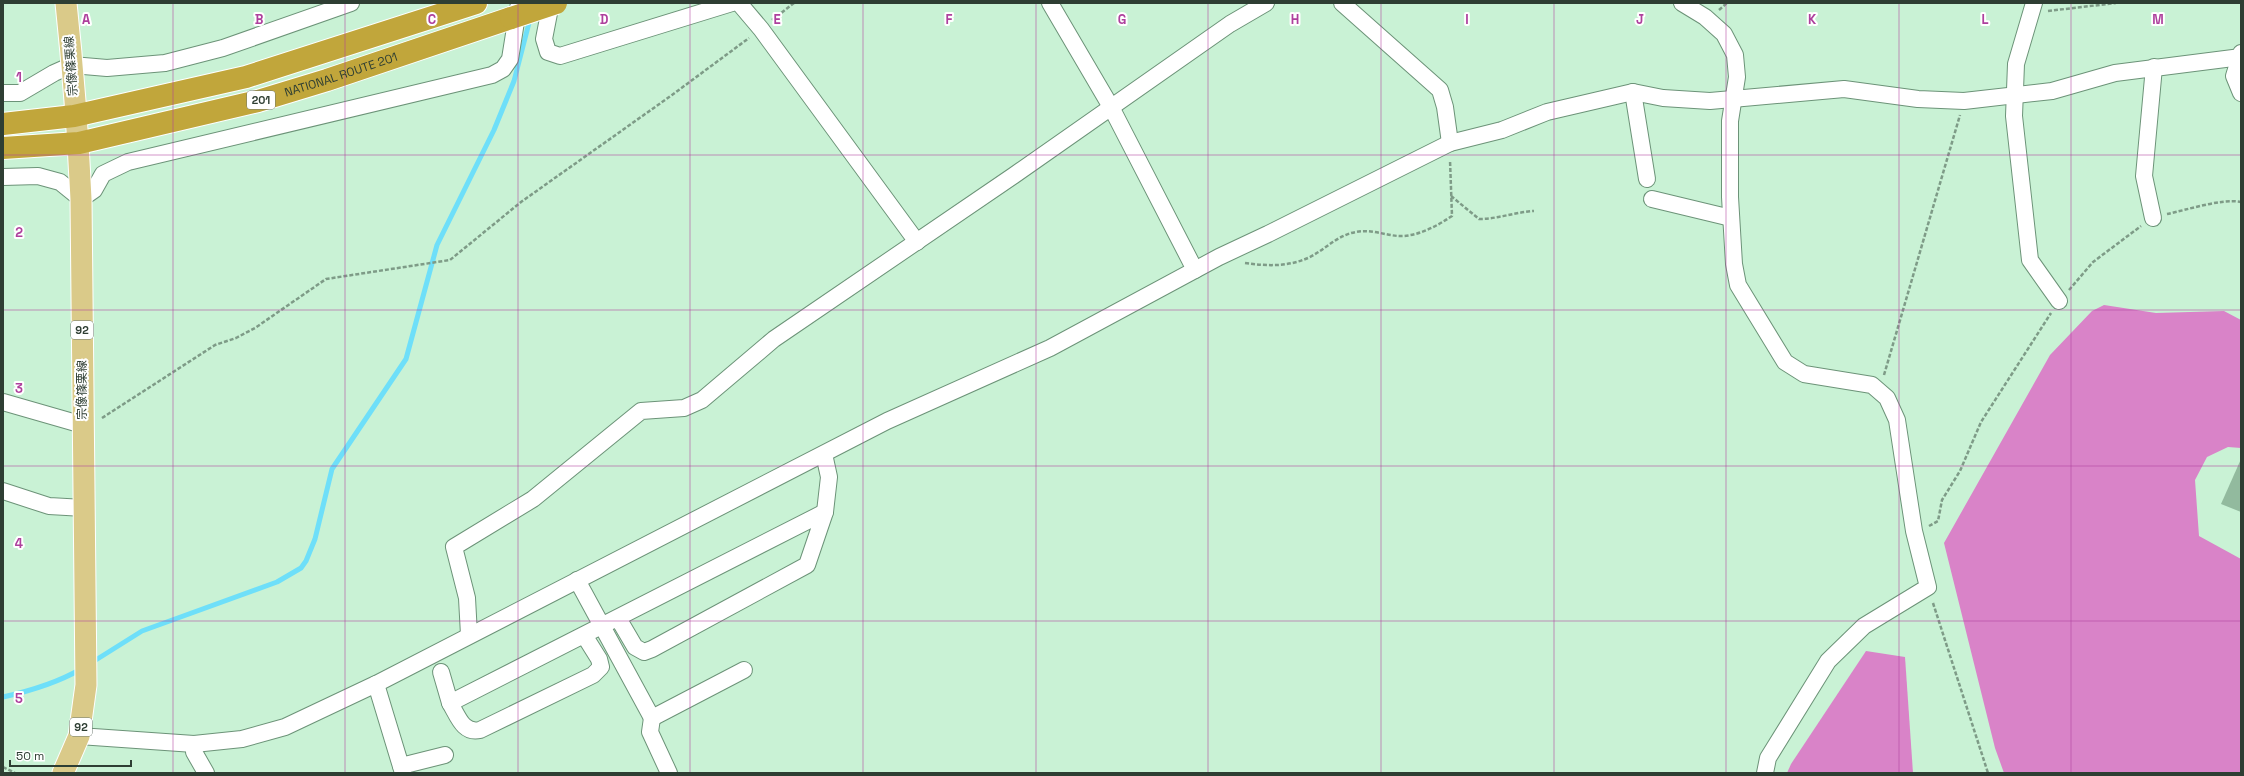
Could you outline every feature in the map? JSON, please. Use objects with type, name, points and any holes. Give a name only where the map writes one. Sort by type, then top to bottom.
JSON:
[{"type":"highway","name":"201","points":[[3,124],[74,116],[246,77],[476,3]]},
{"type":"highway","name":"NATIONAL ROUTE 201","points":[[3,148],[79,143],[258,101],[327,80],[515,10],[556,3]]},
{"type":"main road","name":"宗像篠栗線","points":[[63,773],[79,736],[86,668],[81,199],[79,143],[74,116],[72,65],[66,3]]},
{"type":"street","points":[[3,93],[20,93],[54,72],[72,65],[108,68],[165,63],[222,48],[351,3]]},
{"type":"street","points":[[551,3],[544,39],[548,52],[560,56],[732,3]]},
{"type":"street","points":[[739,3],[761,29],[917,242]]},
{"type":"street","points":[[1050,3],[1110,107],[1196,270]]},
{"type":"street","points":[[469,635],[467,598],[454,547],[533,499],[641,411],[684,408],[702,400],[774,339],[917,242],[1230,24],[1266,3]]},
{"type":"street","points":[[1342,3],[1440,90],[1445,106],[1450,144]]},
{"type":"street","points":[[1682,3],[1705,17],[1724,34],[1735,55],[1737,77],[1732,98],[1730,121],[1730,218],[1738,285],[1785,362],[1804,374],[1872,385],[1887,398],[1897,420],[1914,529],[1928,587],[1864,626],[1828,661],[1768,758],[1765,773]]},
{"type":"street","points":[[2033,5],[2016,64],[2014,116],[2030,260],[2041,278],[2059,301]]},
{"type":"street","points":[[3,177],[38,176],[60,182],[81,199],[94,190],[103,174],[128,162],[492,75],[503,69],[510,59],[515,10]]},
{"type":"street","points":[[79,736],[194,744],[242,739],[285,727],[376,684],[887,421],[1050,348],[1219,257],[1450,144],[1502,130],[1547,112],[1633,92],[1663,98],[1710,100],[1844,89],[1918,98],[1964,101],[2052,92],[2115,73],[2241,56],[2234,76],[2241,93]]},
{"type":"street","points":[[2153,218],[2144,176],[2154,67]]},
{"type":"street","points":[[1633,92],[1647,180]]},
{"type":"street","points":[[1652,199],[1730,218]]},
{"type":"street","points":[[3,402],[83,425]]},
{"type":"street","points":[[618,618],[635,647],[644,652],[808,566],[825,512],[829,477],[824,454]]},
{"type":"street","points":[[3,491],[49,506],[84,508]]},
{"type":"street","points":[[450,703],[825,512]]},
{"type":"street","points":[[577,580],[652,718],[650,732],[669,773]]},
{"type":"street","points":[[441,672],[450,703],[466,729],[473,731],[480,730],[594,675],[601,667],[599,659],[584,635]]},
{"type":"street","points":[[652,718],[744,670]]},
{"type":"street","points":[[376,684],[402,770],[444,755]]},
{"type":"street","points":[[194,744],[194,752],[206,773]]},
{"type":"path","points":[[83,425],[102,418],[216,345],[236,338],[255,328],[326,279],[450,260],[521,202],[672,95],[794,3]]},
{"type":"path","points":[[2033,5],[2051,11],[2116,3]]},
{"type":"path","points":[[1879,391],[1964,101]]},
{"type":"path","points":[[1219,257],[1234,262],[1262,266],[1285,266],[1308,258],[1345,234],[1358,231],[1399,236],[1420,232],[1440,225],[1452,216],[1450,144]]},
{"type":"path","points":[[1451,196],[1479,219],[1495,219],[1516,212],[1534,211]]},
{"type":"path","points":[[1914,529],[1930,526],[1938,521],[1942,500],[1960,471],[1981,422],[2059,301],[2093,262],[2153,218],[2217,204],[2235,201],[2241,202]]},
{"type":"path","points":[[1928,587],[1988,773]]},
{"type":"path","points":[[3,767],[15,773]]},
{"type":"shaded area","points":[[2104,305],[2156,313],[2224,311],[2241,320],[2241,448],[2228,447],[2207,457],[2195,480],[2199,536],[2241,559],[2241,773],[2004,773],[1995,748],[1944,543],[2050,355],[2092,311]]},
{"type":"shaded area","points":[[1866,651],[1905,657],[1913,773],[1787,773],[1791,764]]},
{"type":"building","points":[[2241,459],[2241,512],[2221,504]]},
{"type":"waterway","points":[[91,663],[142,631],[277,582],[301,568],[306,561],[315,539],[332,469],[406,359],[437,245],[494,130],[514,81],[530,19]]},
{"type":"waterway","points":[[3,697],[43,686],[81,669]]}]
